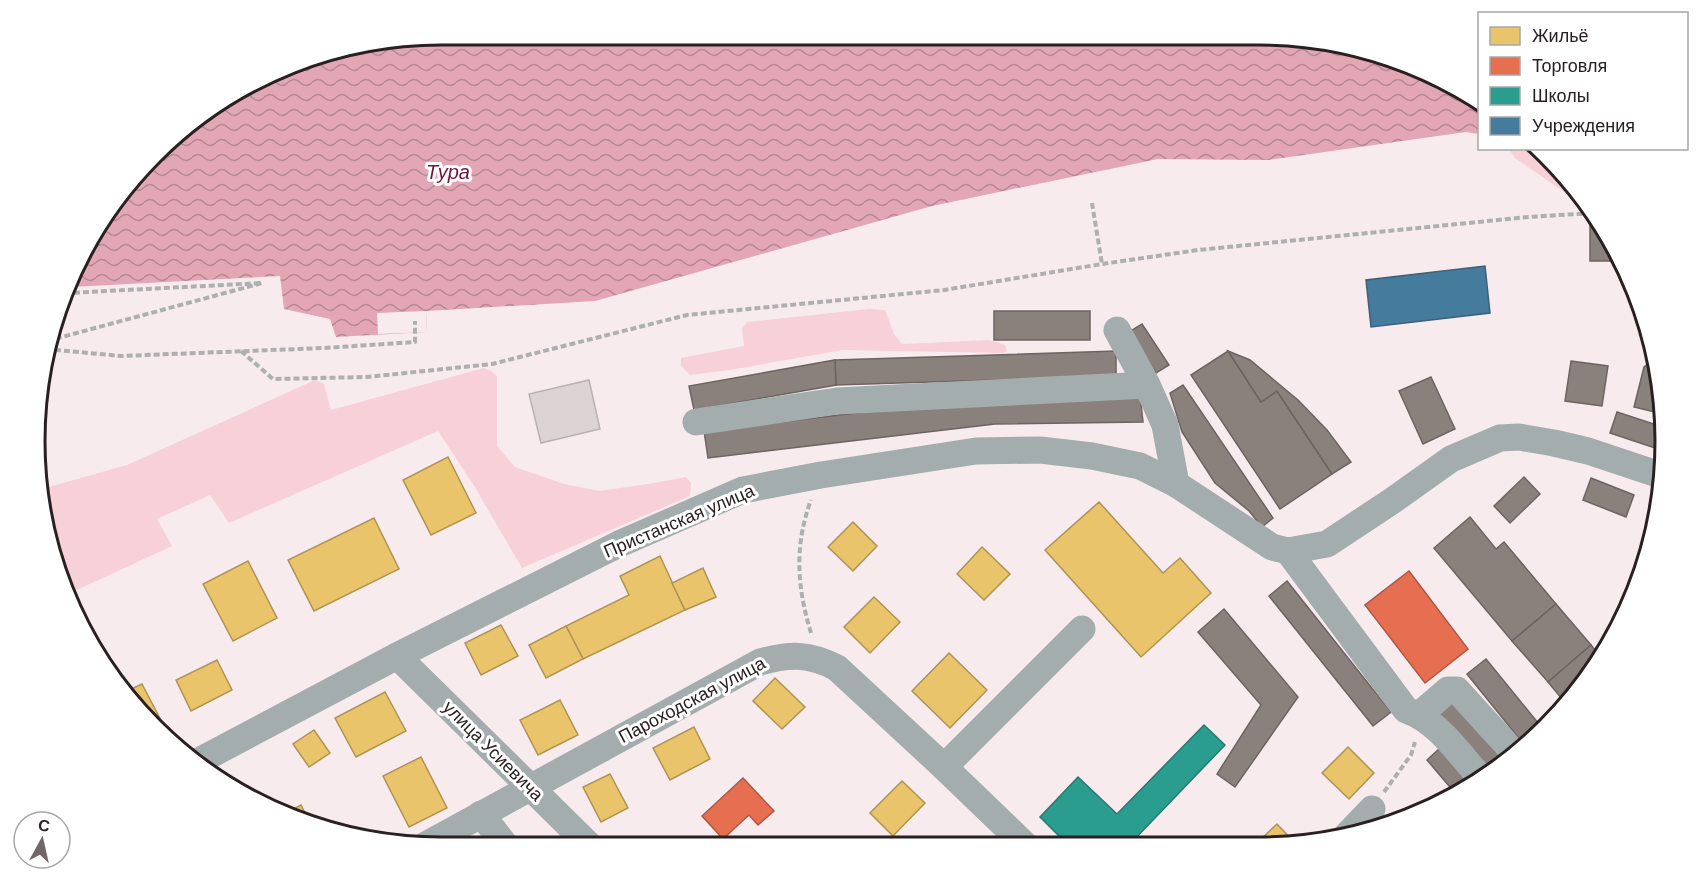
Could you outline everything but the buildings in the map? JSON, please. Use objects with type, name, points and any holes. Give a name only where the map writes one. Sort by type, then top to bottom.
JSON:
[{"type":"street","points":[[1117,330],[1165,425],[1176,484]]},
{"type":"street","points":[[696,422],[837,401],[1146,385]]},
{"type":"street","points":[[1476,772],[1441,733],[1413,713],[1288,551],[1327,544],[1451,459],[1500,438],[1519,437],[1554,442],[1654,473]]},
{"type":"street","name":"Пристанская улица","points":[[204,758],[397,656],[619,544],[743,490],[821,475],[976,451],[1040,450],[1092,456],[1140,466],[1176,484],[1272,547],[1288,551]]},
{"type":"street","points":[[945,767],[1082,629]]},
{"type":"street","name":"улица Усиевича","points":[[397,656],[581,837]]},
{"type":"street","name":"Пароходская улица","points":[[440,837],[759,662],[783,656],[808,657],[824,661],[837,668],[945,767],[1017,837]]},
{"type":"street","points":[[1413,713],[1448,690],[1457,690],[1509,748]]},
{"type":"street","points":[[1357,825],[1372,809]]},
{"type":"street","points":[[481,814],[499,837]]},
{"type":"path","points":[[1092,203],[1102,264]]},
{"type":"path","points":[[241,351],[273,378],[368,377],[492,364],[687,315],[944,290],[1198,250],[1583,214]]},
{"type":"path","points":[[58,338],[262,283],[74,293]]},
{"type":"path","points":[[56,350],[121,356],[415,342],[415,321]]},
{"type":"path","points":[[821,475],[806,515],[800,545],[799,575],[802,605],[811,634],[824,661]]},
{"type":"path","points":[[1372,809],[1411,755],[1415,740],[1413,713]]},
{"type":"shaded area","points":[[1510,150],[1527,150],[1568,194],[1567,194],[1515,158]]},
{"type":"shaded area","points":[[869,309],[885,310],[894,334],[902,344],[989,340],[1005,345],[1007,351],[1003,353],[842,350],[690,375],[681,366],[681,358],[744,346],[742,329],[747,322]]},
{"type":"shaded area","points":[[484,368],[497,376],[497,446],[515,467],[564,484],[600,491],[686,477],[691,483],[690,496],[522,568],[473,484],[438,431],[229,523],[210,495],[157,519],[172,546],[74,591],[58,543],[48,487],[127,465],[315,380],[324,384],[331,410]]},
{"type":"water","name":"Тура","points":[[441,45],[1285,46],[1311,48],[1361,58],[1386,66],[1434,86],[1478,111],[1478,134],[1466,132],[1269,160],[1158,159],[932,206],[595,301],[426,311],[427,332],[336,337],[330,319],[284,309],[280,276],[76,287],[98,243],[127,200],[161,161],[200,127],[243,98],[289,75],[339,58],[389,48]]},
{"type":"pier","points":[[426,311],[427,332],[378,334],[377,313]]}]
